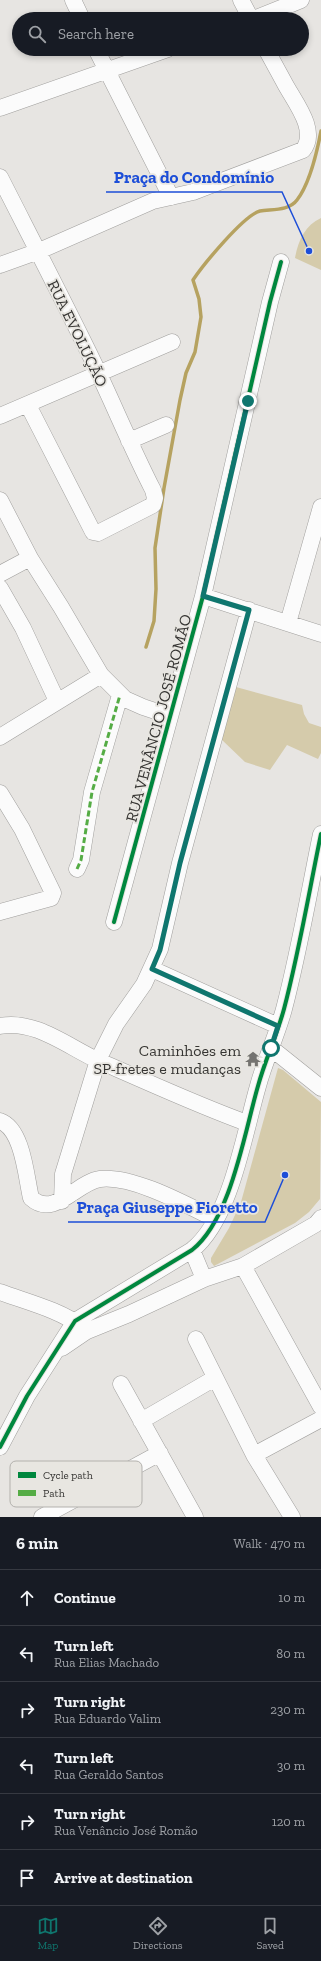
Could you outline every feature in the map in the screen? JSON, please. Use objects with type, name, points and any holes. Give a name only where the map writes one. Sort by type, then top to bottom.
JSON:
[{"type":"street","points":[[73,0],[79,12]]},
{"type":"street","points":[[241,0],[247,12]]},
{"type":"street","points":[[271,12],[301,0]]},
{"type":"street","points":[[99,56],[171,197]]},
{"type":"street","points":[[0,108],[148,56]]},
{"type":"street","points":[[0,265],[39,251],[146,204],[193,192],[303,150],[307,145],[308,140],[303,115],[270,56]]},
{"type":"street","name":"RUA EVOLUÇÃO","points":[[0,177],[39,251],[99,374],[129,441],[158,496],[151,507],[95,533],[90,527],[28,405]]},
{"type":"street","name":"RUA VENÂNCIO JOSÉ ROMÃO","points":[[114,922],[203,596],[270,302],[281,262]]},
{"type":"street","points":[[0,416],[172,342]]},
{"type":"street","points":[[129,441],[166,425]]},
{"type":"street","points":[[0,500],[30,558],[101,675],[120,695],[143,707],[170,716]]},
{"type":"street","points":[[288,623],[320,516]]},
{"type":"street","points":[[0,574],[30,558]]},
{"type":"street","points":[[0,588],[23,628],[57,701]]},
{"type":"street","points":[[203,596],[321,634]]},
{"type":"street","points":[[62,1201],[62,1185],[65,1167],[98,1060],[116,1024],[144,984],[160,950],[180,863],[249,610]]},
{"type":"street","points":[[0,737],[101,675]]},
{"type":"street","points":[[77,869],[81,860],[92,792],[120,695]]},
{"type":"street","points":[[0,793],[40,864],[53,893],[51,898],[0,912]]},
{"type":"street","points":[[0,1447],[27,1396],[57,1351],[81,1326],[202,1242],[224,1202],[234,1174],[259,1082],[288,991],[321,834]]},
{"type":"street","points":[[152,969],[278,1026]]},
{"type":"street","points":[[0,1026],[17,1024],[31,1028],[98,1060],[217,1112],[247,1123]]},
{"type":"street","points":[[271,1048],[321,1088]]},
{"type":"street","points":[[0,1121],[11,1128],[18,1142],[31,1198],[40,1203],[51,1204],[62,1201],[85,1184],[99,1179],[121,1179],[215,1219]]},
{"type":"street","points":[[0,1292],[81,1326],[129,1314],[204,1279],[243,1266],[316,1224],[321,1218]]},
{"type":"street","points":[[192,1250],[204,1279]]},
{"type":"street","points":[[243,1266],[321,1408]]},
{"type":"street","points":[[196,1339],[254,1455],[292,1517]]},
{"type":"street","points":[[141,1421],[215,1378]]},
{"type":"street","points":[[121,1384],[196,1517]]},
{"type":"street","points":[[254,1455],[321,1419]]},
{"type":"street","points":[[142,1463],[160,1453]]},
{"type":"street","points":[[42,1517],[60,1507]]},
{"type":"shaded area","points":[[321,218],[321,270],[295,258],[303,234],[315,221]]},
{"type":"shaded area","points":[[236,687],[302,705],[304,714],[309,723],[321,727],[321,753],[318,759],[287,745],[270,770],[245,762],[221,739]]},
{"type":"shaded area","points":[[278,1068],[283,1070],[321,1102],[320,1199],[309,1212],[295,1223],[214,1266],[211,1262],[211,1258],[229,1228],[241,1202]]},
{"type":"waterway","points":[[146,647],[154,621],[156,589],[155,548],[164,488],[180,400],[186,373],[195,352],[201,317],[199,299],[193,280],[224,241],[253,214],[260,211],[285,208],[294,204],[306,185],[315,158],[321,131]]},
{"type":"marked path","points":[[77,869],[81,860],[92,792],[120,695]]},
{"type":"cycle path","points":[[114,922],[203,596],[270,302],[281,262]]},
{"type":"cycle path","points":[[0,1447],[27,1396],[75,1321],[192,1250],[205,1236],[217,1218],[234,1174],[261,1076],[284,1009],[299,944],[321,834]]},
{"type":"place","name":"Praça do Condomínio","points":[[309,251]]},
{"type":"place","name":"Caminhões em SP-fretes e mudanças","points":[[253,1059]]},
{"type":"place","name":"Praça Giuseppe Fioretto","points":[[285,1175]]},
{"type":"route","points":[[248,401],[203,596],[249,610],[180,863],[160,950],[152,969],[278,1026],[271,1048]]}]
